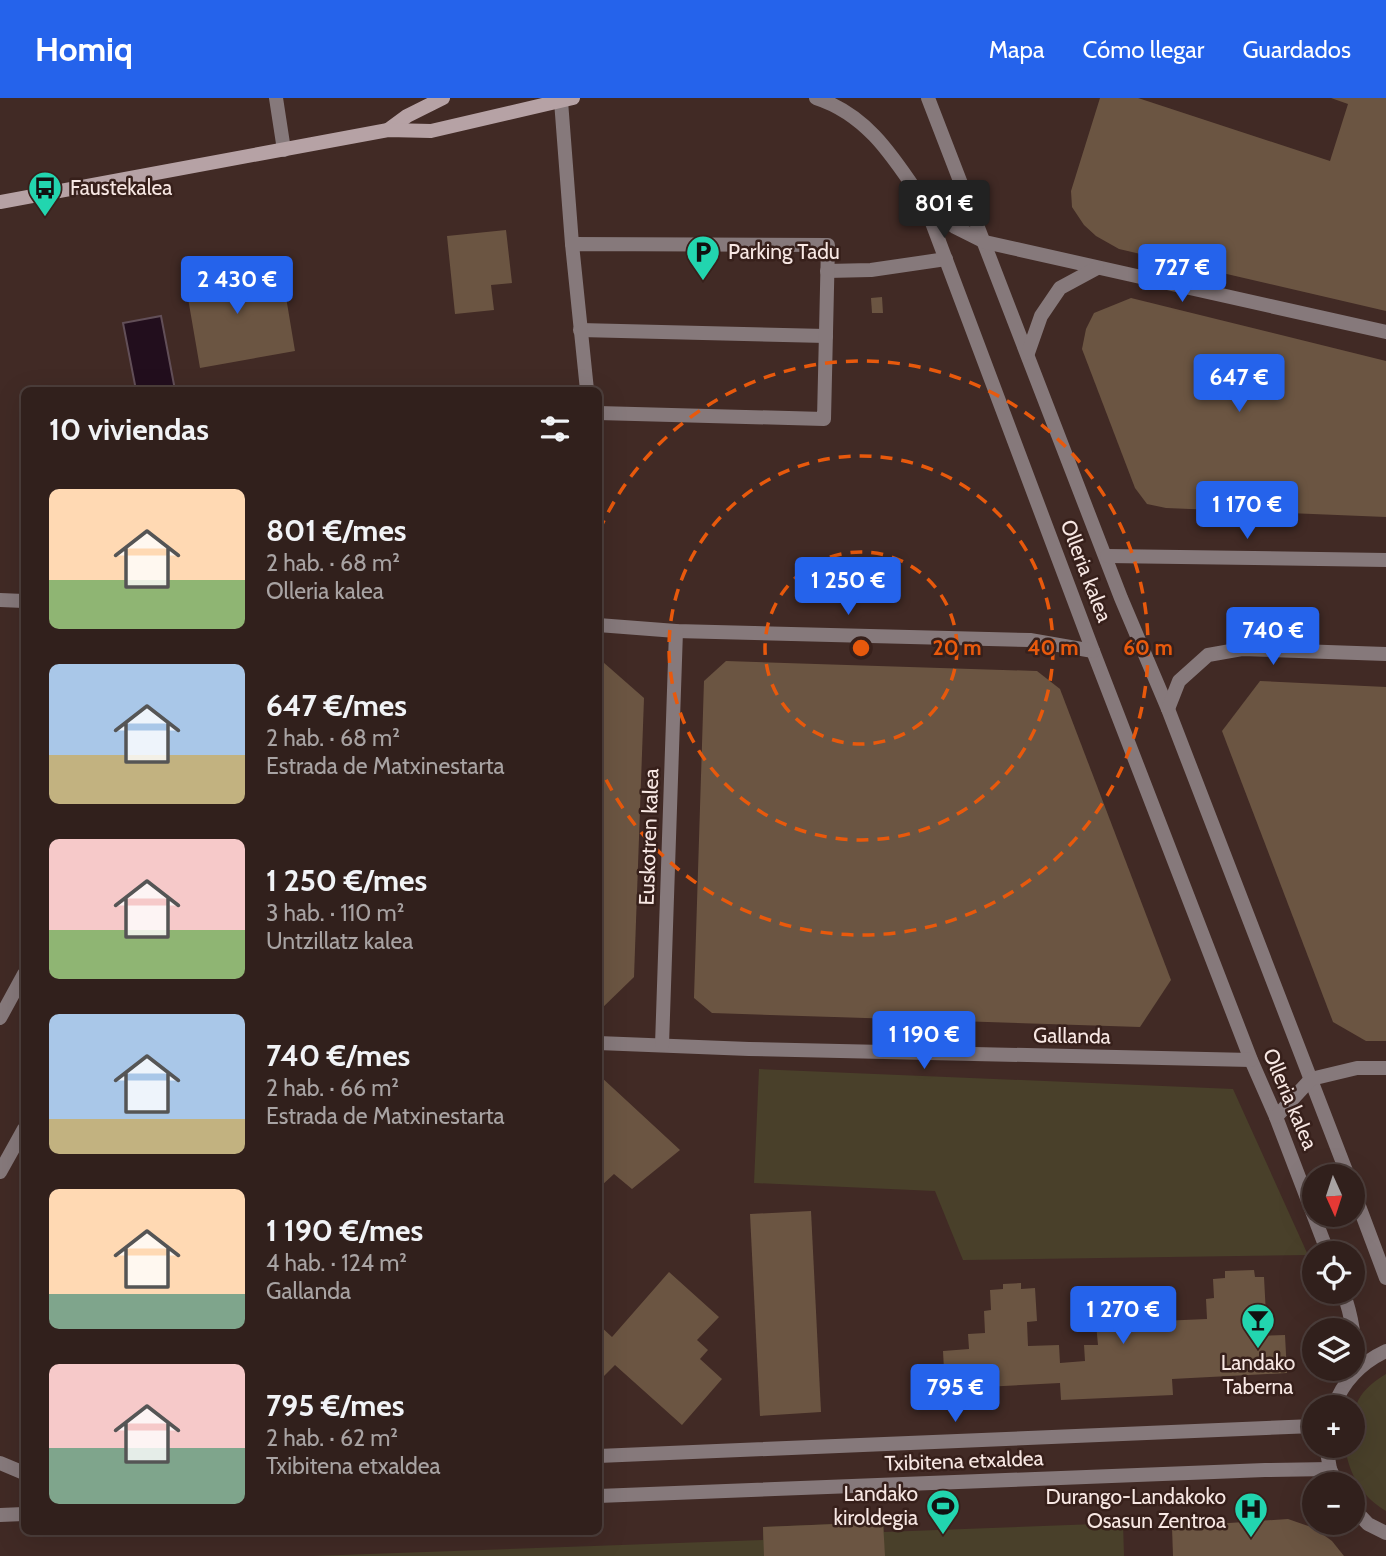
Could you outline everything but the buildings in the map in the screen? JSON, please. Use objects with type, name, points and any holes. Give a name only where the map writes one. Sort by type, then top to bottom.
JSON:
[{"type":"main road","points":[[388,131],[407,116],[443,98]]},
{"type":"main road","points":[[0,202],[388,131],[431,131],[567,99]]},
{"type":"street","points":[[276,98],[284,150]]},
{"type":"street","name":"Olleria kalea","points":[[816,98],[860,122],[886,145],[925,204],[1093,651],[1323,1241]]},
{"type":"street","name":"Olleria kalea","points":[[928,98],[1343,1164]]},
{"type":"street","points":[[567,99],[572,244],[587,387]]},
{"type":"street","points":[[925,204],[955,227],[985,243],[1386,332]]},
{"type":"street","points":[[572,244],[828,245],[824,419],[602,413]]},
{"type":"street","points":[[827,271],[871,270],[946,260]]},
{"type":"street","points":[[1028,353],[1041,316],[1060,288],[1097,268]]},
{"type":"street","points":[[580,330],[825,336]]},
{"type":"street","points":[[1107,556],[1386,560]]},
{"type":"street","points":[[0,600],[21,601]]},
{"type":"street","points":[[602,625],[676,631],[1030,640],[1093,651]]},
{"type":"street","name":"Euskotren kalea","points":[[662,1045],[676,631]]},
{"type":"street","points":[[1168,709],[1179,681],[1208,655],[1242,649],[1386,654]]},
{"type":"street","points":[[0,1018],[21,980]]},
{"type":"street","name":"Gallanda","points":[[602,1043],[1251,1060]]},
{"type":"street","points":[[1276,1117],[1311,1079],[1357,1068],[1386,1068]]},
{"type":"street","points":[[0,1172],[21,1134]]},
{"type":"street","points":[[1365,1222],[1386,1278]]},
{"type":"street","points":[[1365,1364],[1386,1351]]},
{"type":"street","name":"Txibitena etxaldea","points":[[602,1456],[1302,1427]]},
{"type":"street","points":[[1328,1458],[1331,1472]]},
{"type":"street","points":[[0,1463],[21,1472]]},
{"type":"street","name":"Txibitena etxaldea","points":[[602,1496],[1330,1469]]},
{"type":"street","points":[[0,1515],[21,1514]]},
{"type":"street","points":[[1365,1521],[1386,1533]]},
{"type":"shaded area","points":[[161,316],[174,387],[135,387],[123,323]]},
{"type":"shaded area","points":[[759,1069],[1233,1089],[1302,1242],[1302,1255],[963,1260],[935,1191],[754,1183]]},
{"type":"shaded area","points":[[1386,1374],[1386,1511],[1365,1493],[1365,1472],[1352,1472],[1348,1458],[1365,1458],[1365,1395],[1362,1395]]},
{"type":"shaded area","name":"Landako kiroldegia","points":[[883,1522],[884,1532],[1123,1523],[1124,1556],[312,1556],[763,1540],[763,1527]]},
{"type":"place","name":"Faustekalea","points":[[45,218]]},
{"type":"place","name":"Parking Tadu","points":[[703,282]]},
{"type":"place","name":"Landako Taberna","points":[[1258,1350]]},
{"type":"place","name":"Landako kiroldegia","points":[[943,1536]]},
{"type":"place","name":"Durango-Landakoko Osasun Zentroa","points":[[1251,1539]]}]
